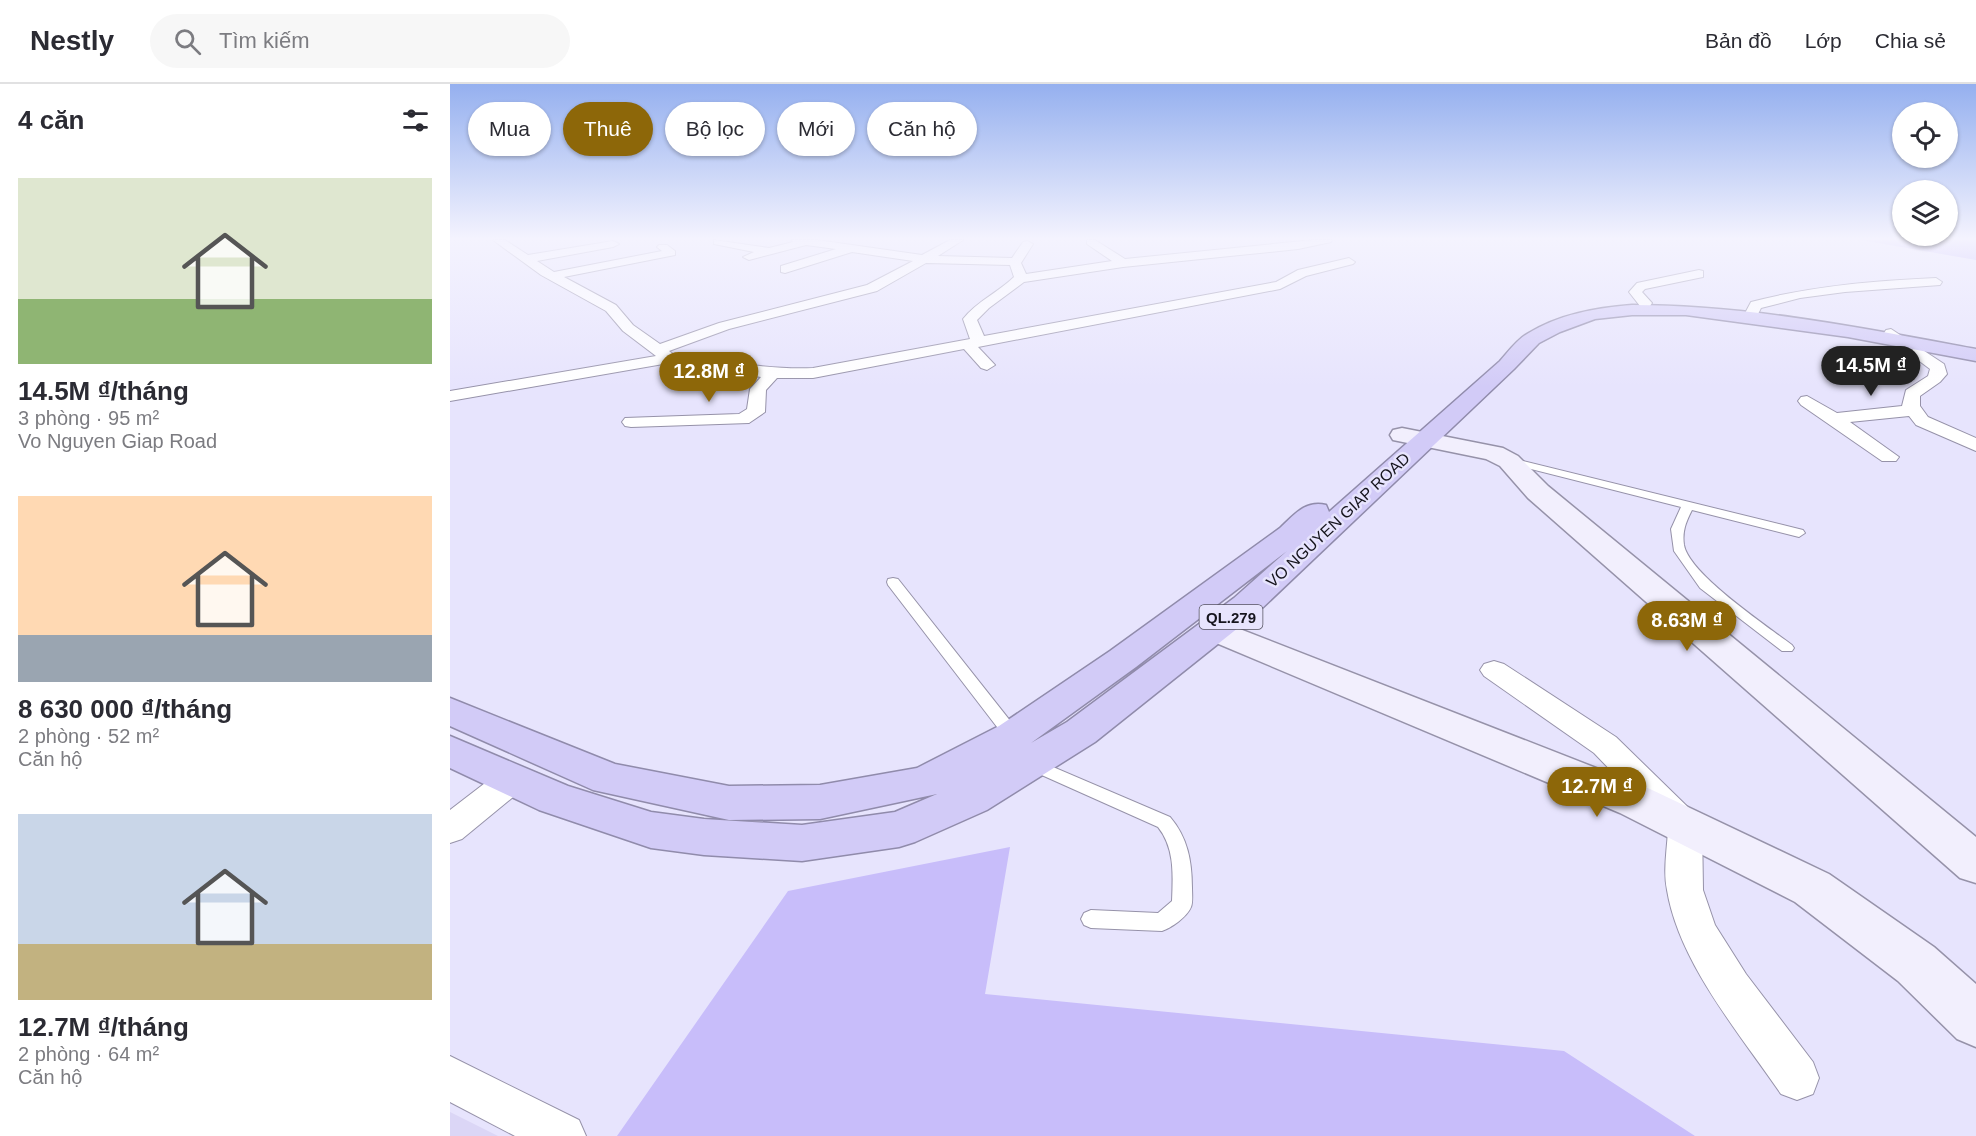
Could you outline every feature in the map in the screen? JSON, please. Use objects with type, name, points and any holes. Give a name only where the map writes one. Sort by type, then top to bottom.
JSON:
[{"type":"highway","name":"VO NGUYEN GIAP ROAD","points":[[450,751],[565,802],[651,830],[704,837],[802,843],[899,829],[972,798],[1081,732],[1246,606],[1516,332],[1558,314],[1579,309],[1601,305],[1645,303],[1699,306],[1976,348]]},
{"type":"highway","name":"VO NGUYEN GIAP ROAD","points":[[450,711],[608,779],[729,803],[820,802],[926,782],[1013,736],[1123,659],[1290,534],[1507,365],[1532,339],[1553,328],[1592,314],[1632,310],[1686,310],[1751,315]]},
{"type":"highway","name":"VO NGUYEN GIAP ROAD","points":[[1895,337],[1976,355]]},
{"type":"street","points":[[576,289],[610,308],[628,328],[664,354],[772,374],[813,373],[1260,289]]},
{"type":"street","points":[[450,396],[575,375],[664,354],[724,326],[868,289]]},
{"type":"street","points":[[987,365],[972,342],[970,319],[1005,289]]},
{"type":"street","points":[[1638,289],[1635,292],[1645,303]]},
{"type":"street","points":[[1751,315],[1756,305],[1787,295],[1840,289]]},
{"type":"street","points":[[1895,337],[1938,367],[1939,374],[1934,380],[1912,394],[1911,406],[1922,421],[1976,445]]},
{"type":"street","points":[[631,422],[743,419],[756,412],[758,389],[772,374]]},
{"type":"street","points":[[1807,401],[1889,457]]},
{"type":"street","points":[[1832,419],[1914,410]]},
{"type":"street","points":[[1413,437],[1494,453],[1509,461],[1538,492],[1976,864]]},
{"type":"street","points":[[1214,630],[1635,801],[1812,888],[1916,964],[1976,1020]]},
{"type":"street","points":[[1494,670],[1605,745],[1685,826],[1685,889],[1692,915],[1726,978],[1797,1078]]},
{"type":"street","points":[[450,830],[513,779]]},
{"type":"street","points":[[450,1078],[563,1136]]},
{"type":"lane","points":[[1509,461],[1798,534]]},
{"type":"lane","points":[[1688,505],[1677,529],[1678,548],[1705,585],[1787,648]]},
{"type":"lane","points":[[893,582],[1013,736]]},
{"type":"lane","points":[[1030,763],[1164,822],[1174,831],[1179,852],[1182,905],[1162,922],[1091,919]]},
{"type":"shaded area","points":[[1010,847],[985,994],[1564,1051],[1695,1136],[617,1136],[788,891]]},
{"type":"shaded area","points":[[450,1112],[498,1136],[450,1136]]}]
